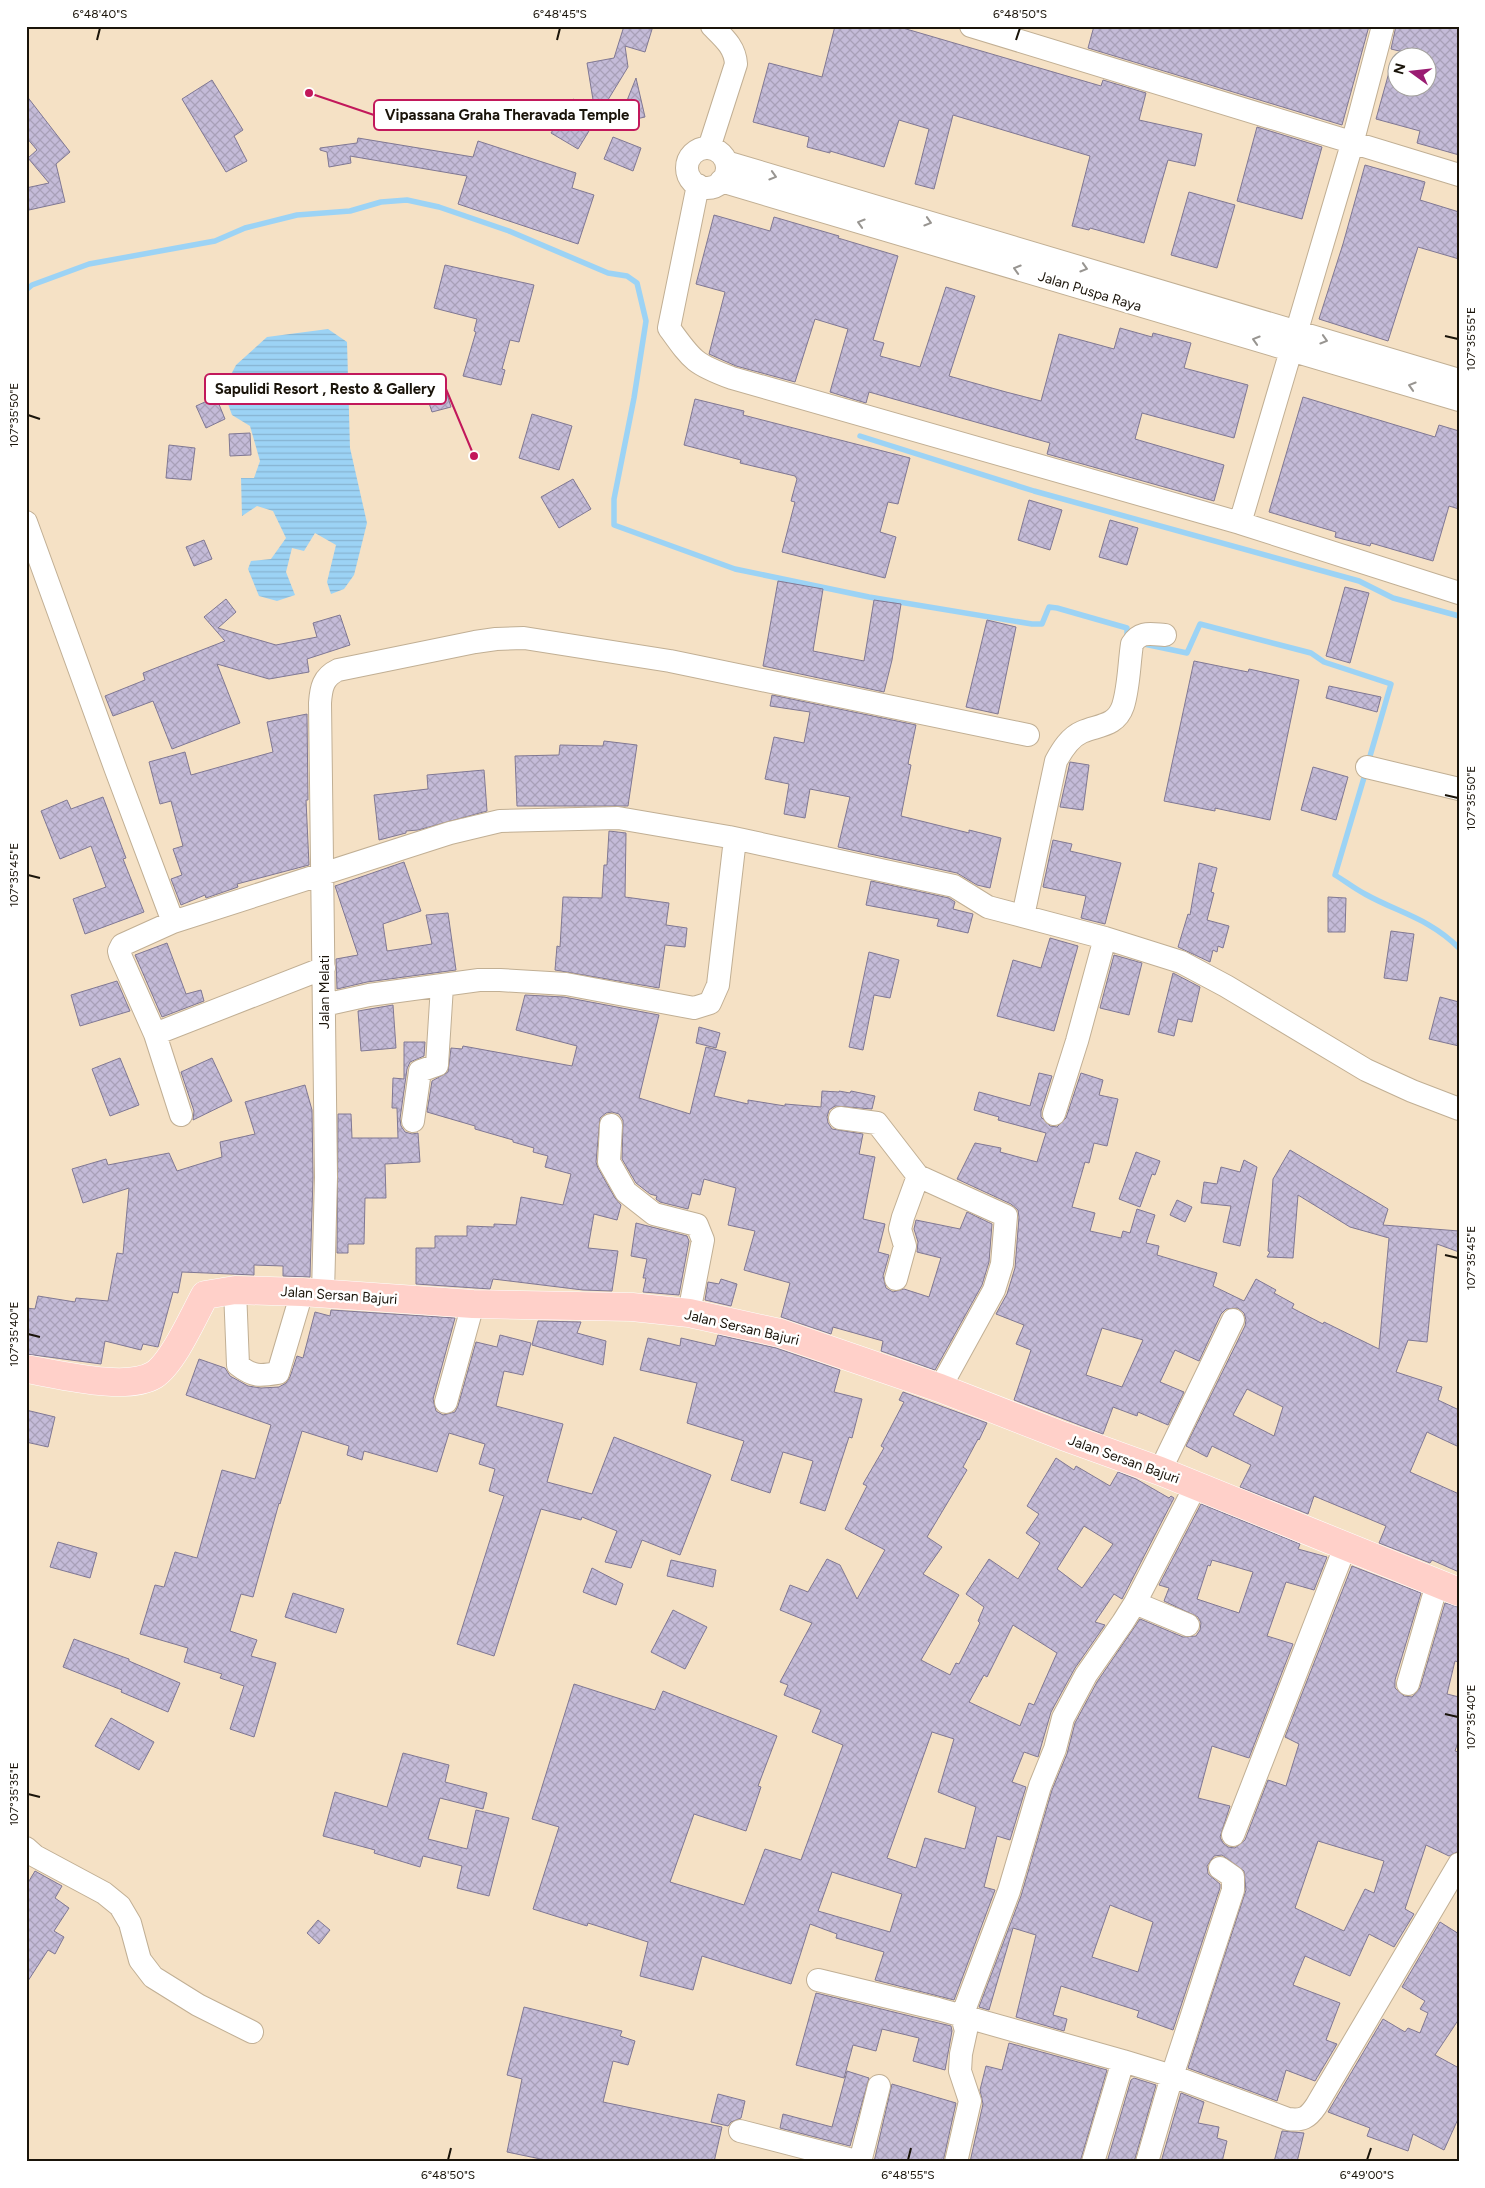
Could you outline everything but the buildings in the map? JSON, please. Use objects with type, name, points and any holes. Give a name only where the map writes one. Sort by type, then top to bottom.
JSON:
[{"type":"main road","name":"Jalan Sersan Bajuri","points":[[26,1369],[116,1383],[144,1379],[155,1374],[170,1358],[205,1295],[235,1290],[312,1293],[473,1304],[632,1307],[689,1314],[780,1333],[940,1388],[1268,1513],[1344,1547],[1448,1588]]},
{"type":"street","points":[[709,148],[736,64],[736,55],[732,48],[712,26]]},
{"type":"street","points":[[971,26],[1352,144],[1459,175]]},
{"type":"street","points":[[1240,523],[1352,144],[1383,26]]},
{"type":"street","points":[[709,148],[719,152],[723,172],[708,188],[698,185],[688,175],[688,160],[695,152],[709,148]]},
{"type":"street","name":"Jalan Puspa Raya","points":[[723,172],[1295,341],[1459,380]]},
{"type":"street","points":[[698,185],[669,328],[692,358],[704,368],[732,378],[1240,523],[1459,593]]},
{"type":"street","name":"Jalan Puspa Raya","points":[[1295,341],[1459,400]]},
{"type":"street","points":[[26,522],[173,922]]},
{"type":"street","points":[[1024,916],[1056,761],[1065,745],[1081,732],[1112,722],[1122,708],[1132,644],[1137,637],[1143,634],[1165,635]]},
{"type":"street","name":"Jalan Melati","points":[[235,1290],[238,1365],[249,1374],[262,1376],[278,1373],[312,1293],[326,1177],[321,692],[326,677],[338,670],[475,642],[524,638],[670,661],[1028,735]]},
{"type":"street","points":[[1367,767],[1459,789]]},
{"type":"street","points":[[181,1115],[155,1034],[119,951],[122,945],[173,922],[450,833],[500,821],[618,818],[736,839],[954,886],[988,907],[1105,938],[1181,962],[1226,986],[1366,1070],[1412,1092],[1459,1109]]},
{"type":"street","points":[[324,1005],[370,995],[479,980],[548,981],[694,1008],[710,1003],[718,985],[736,839]]},
{"type":"street","points":[[1054,1114],[1077,1041],[1105,938]]},
{"type":"street","points":[[155,1034],[324,968]]},
{"type":"street","points":[[413,1122],[420,1071],[437,1065],[442,986]]},
{"type":"street","points":[[840,1118],[877,1123],[918,1176],[1006,1216],[1002,1264],[994,1290],[940,1388]]},
{"type":"street","points":[[611,1125],[609,1162],[626,1192],[654,1214],[697,1225],[704,1240],[689,1314]]},
{"type":"street","points":[[896,1279],[905,1246],[900,1229],[918,1176]]},
{"type":"street","points":[[446,1402],[473,1304]]},
{"type":"street","points":[[1160,1471],[1216,1350],[1233,1320]]},
{"type":"street","points":[[956,2162],[970,2101],[960,2071],[961,2054],[966,2032],[962,2016],[1009,1891],[1040,1786],[1055,1749],[1063,1718],[1086,1675],[1124,1622],[1135,1603],[1196,1485]]},
{"type":"street","points":[[1233,1835],[1344,1547]]},
{"type":"street","points":[[1408,1684],[1448,1588]]},
{"type":"street","points":[[1135,1603],[1188,1625]]},
{"type":"street","points":[[26,1848],[35,1856],[104,1893],[120,1906],[130,1923],[140,1960],[153,1977],[198,2006],[252,2032]]},
{"type":"street","points":[[818,1980],[869,1991],[1123,2061],[1172,2076],[1288,2119],[1298,2120],[1307,2118],[1321,2098],[1459,1864]]},
{"type":"street","points":[[1147,2162],[1172,2076],[1233,1890],[1234,1876],[1220,1868]]},
{"type":"street","points":[[1094,2162],[1123,2061]]},
{"type":"street","points":[[740,2131],[860,2162],[879,2086]]},
{"type":"water","points":[[328,329],[347,342],[350,448],[367,523],[354,575],[344,589],[331,594],[327,582],[336,545],[315,533],[304,551],[292,548],[286,572],[295,595],[277,601],[259,596],[248,569],[251,561],[271,559],[286,538],[273,511],[257,506],[242,516],[241,478],[254,478],[260,461],[250,426],[232,415],[223,390],[236,365],[267,337]]},
{"type":"waterway","points":[[26,290],[32,285],[89,264],[215,241],[245,228],[297,215],[350,211],[381,202],[407,200],[439,207],[509,231],[608,273],[627,276],[637,283],[646,321],[634,398],[614,499],[614,525],[735,569],[869,597],[1032,624],[1042,624],[1049,607],[1057,608],[1127,628],[1127,639]]},
{"type":"waterway","points":[[860,436],[1034,491],[1359,581],[1393,598],[1459,616]]},
{"type":"waterway","points":[[1144,644],[1187,653],[1200,624],[1311,653],[1324,662],[1391,684],[1368,763]]},
{"type":"waterway","points":[[1366,771],[1335,875],[1378,901],[1425,923],[1448,938],[1459,948]]},
{"type":"place","name":"Vipassana Graha Theravada Temple","points":[[309,93]]},
{"type":"place","name":"Sapulidi Resort , Resto & Gallery","points":[[474,456]]}]
